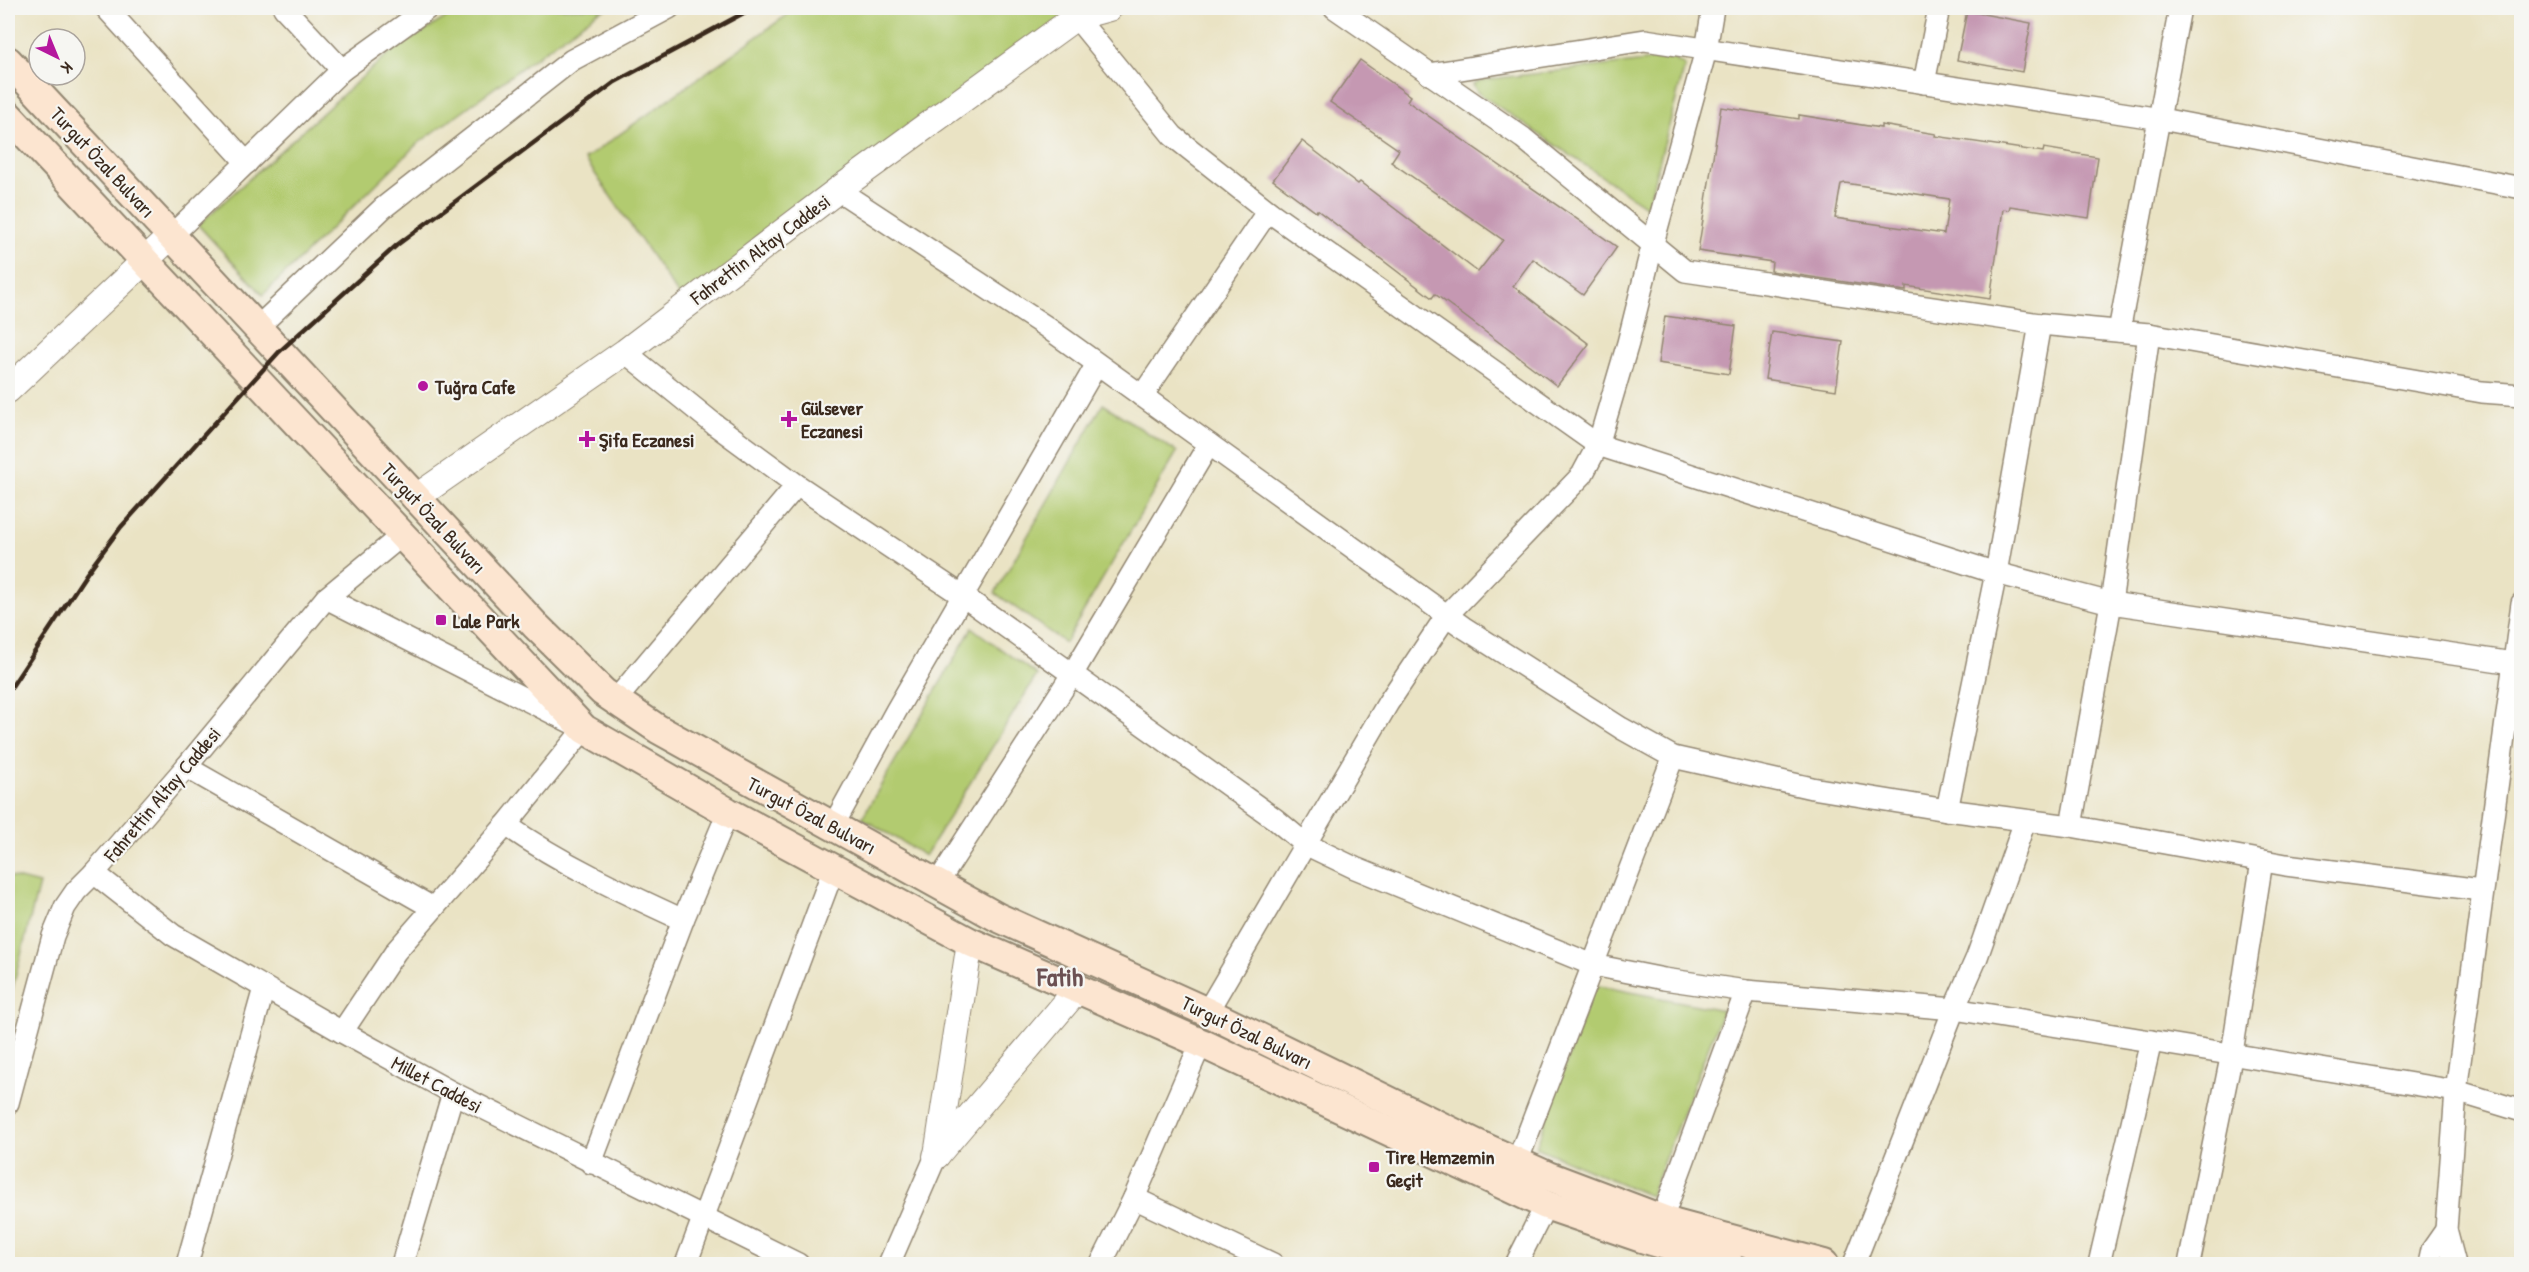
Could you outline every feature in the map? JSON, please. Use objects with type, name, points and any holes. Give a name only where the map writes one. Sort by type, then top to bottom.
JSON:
[{"type":"main road","name":"Turgut Özal Bulvarı","points":[[8,61],[415,498],[583,675],[615,701],[658,729],[733,772],[997,917],[1207,1012],[1517,1162],[1662,1219],[1728,1258]]},
{"type":"main road","name":"Turgut Özal Bulvarı","points":[[8,115],[584,729],[728,812],[970,942],[1201,1043],[1546,1205],[1641,1238],[1728,1258],[1824,1264]]},
{"type":"street","points":[[106,8],[247,163]]},
{"type":"street","points":[[284,8],[342,70]]},
{"type":"street","points":[[8,390],[172,236],[342,70],[428,8]]},
{"type":"street","points":[[257,328],[383,208],[572,60],[669,8]]},
{"type":"street","name":"Fahrettin Altay Caddesi","points":[[415,498],[625,352],[838,190],[1076,17],[1109,8]]},
{"type":"street","points":[[1335,8],[1523,138],[1685,270],[2040,324],[2149,334],[2482,392],[2522,395]]},
{"type":"street","points":[[1207,1012],[1388,703],[1447,615],[1582,475],[1598,446],[1628,343],[1706,50],[1713,8]]},
{"type":"street","points":[[1924,83],[1939,8]]},
{"type":"street","points":[[2119,331],[2161,119],[2180,8]]},
{"type":"street","points":[[1076,17],[1173,136],[1268,211],[1598,446],[1996,573],[2111,603],[2513,663]]},
{"type":"street","points":[[1429,74],[1645,40],[2161,119],[2522,188]]},
{"type":"street","points":[[838,190],[1045,326],[1447,615],[1621,728],[1673,757],[1812,788],[1947,810],[2071,826],[2262,861],[2481,890]]},
{"type":"street","points":[[1142,396],[1268,211]]},
{"type":"street","points":[[1947,810],[1996,573],[2040,324]]},
{"type":"street","points":[[2071,826],[2111,603],[2149,334]]},
{"type":"street","points":[[625,352],[714,424],[797,485],[1073,673],[1275,819],[1305,844],[1355,868],[1593,965],[1664,980],[1746,991],[1954,1008],[2456,1091],[2522,1111]]},
{"type":"street","points":[[833,826],[1097,364]]},
{"type":"street","points":[[938,884],[1073,673],[1209,444]]},
{"type":"street","points":[[615,701],[797,485]]},
{"type":"street","name":"Fahrettin Altay Caddesi","points":[[8,1103],[53,936],[65,907],[76,891],[186,767],[326,598],[401,536]]},
{"type":"street","points":[[326,598],[584,729],[506,825],[396,951],[342,1032]]},
{"type":"street","points":[[2455,1264],[2446,1230],[2456,1091],[2481,890],[2513,663],[2519,642],[2522,603]]},
{"type":"street","points":[[1517,1162],[1673,757]]},
{"type":"street","points":[[186,767],[433,908]]},
{"type":"street","points":[[591,1163],[683,920],[728,812]]},
{"type":"street","points":[[1854,1264],[1954,1008],[1977,957],[2025,821]]},
{"type":"street","points":[[506,825],[550,855],[589,877],[683,920]]},
{"type":"street","points":[[2189,1264],[2232,1053],[2262,861]]},
{"type":"street","points":[[686,1264],[834,868]]},
{"type":"street","name":"Millet Caddesi","points":[[94,873],[173,934],[342,1032],[453,1093],[703,1219],[798,1264]]},
{"type":"street","points":[[889,1264],[936,1156],[970,942]]},
{"type":"street","points":[[187,1264],[264,988]]},
{"type":"street","points":[[936,1156],[1077,990]]},
{"type":"street","points":[[1662,1219],[1746,991]]},
{"type":"street","points":[[2099,1264],[2151,1041]]},
{"type":"street","points":[[1101,1264],[1134,1198],[1201,1043]]},
{"type":"street","points":[[402,1264],[453,1093]]},
{"type":"street","points":[[1134,1198],[1273,1264]]},
{"type":"street","points":[[1516,1264],[1546,1205]]},
{"type":"street","points":[[2429,1264],[2432,1250],[2446,1230]]},
{"type":"green space","points":[[461,8],[607,8],[598,12],[416,145],[263,295],[198,225],[389,53]]},
{"type":"green space","points":[[797,8],[1109,8],[686,306],[585,159]]},
{"type":"green space","points":[[1672,58],[1685,66],[1647,207],[1477,92],[1473,84],[1481,80]]},
{"type":"green space","points":[[1103,404],[1177,452],[1065,643],[995,593]]},
{"type":"green space","points":[[972,628],[1037,675],[925,856],[862,818]]},
{"type":"green space","points":[[8,876],[39,884],[8,1006]]},
{"type":"green space","points":[[1594,985],[1723,1010],[1650,1196],[1536,1147]]},
{"type":"building","points":[[1967,11],[2031,23],[2022,72],[1957,60]]},
{"type":"building","points":[[1360,60],[1410,96],[1407,101],[1617,247],[1583,295],[1533,259],[1513,286],[1589,344],[1557,386],[1435,294],[1432,298],[1317,210],[1316,212],[1273,180],[1302,141],[1478,272],[1503,240],[1391,162],[1399,150],[1330,102]]},
{"type":"building","points":[[1721,107],[1799,119],[1799,115],[1881,128],[1881,125],[1936,134],[1935,136],[2043,152],[2044,148],[2098,157],[2089,218],[2010,206],[2009,210],[2003,209],[1990,299],[1906,286],[1906,291],[1771,271],[1772,262],[1698,251]],"holes":[[[1845,183],[1949,199],[1944,234],[1835,218],[1841,184]]]},
{"type":"building","points":[[1665,316],[1736,326],[1729,374],[1658,363]]},
{"type":"building","points":[[1772,332],[1843,342],[1836,390],[1765,379]]},
{"type":"railway","points":[[8,692],[87,573],[121,527],[279,352],[397,245],[615,82],[753,8]]},
{"type":"place","name":"Tuğra Cafe","points":[[423,386]]},
{"type":"place","name":"Gülsever Eczanesi","points":[[789,419]]},
{"type":"place","name":"Şifa Eczanesi","points":[[587,439]]},
{"type":"place","name":"Lale Park","points":[[441,620]]},
{"type":"place","name":"Tire Hemzemin Geçit","points":[[1374,1167]]},
{"type":"district","name":"Fatih","points":[[1060,976]]}]
